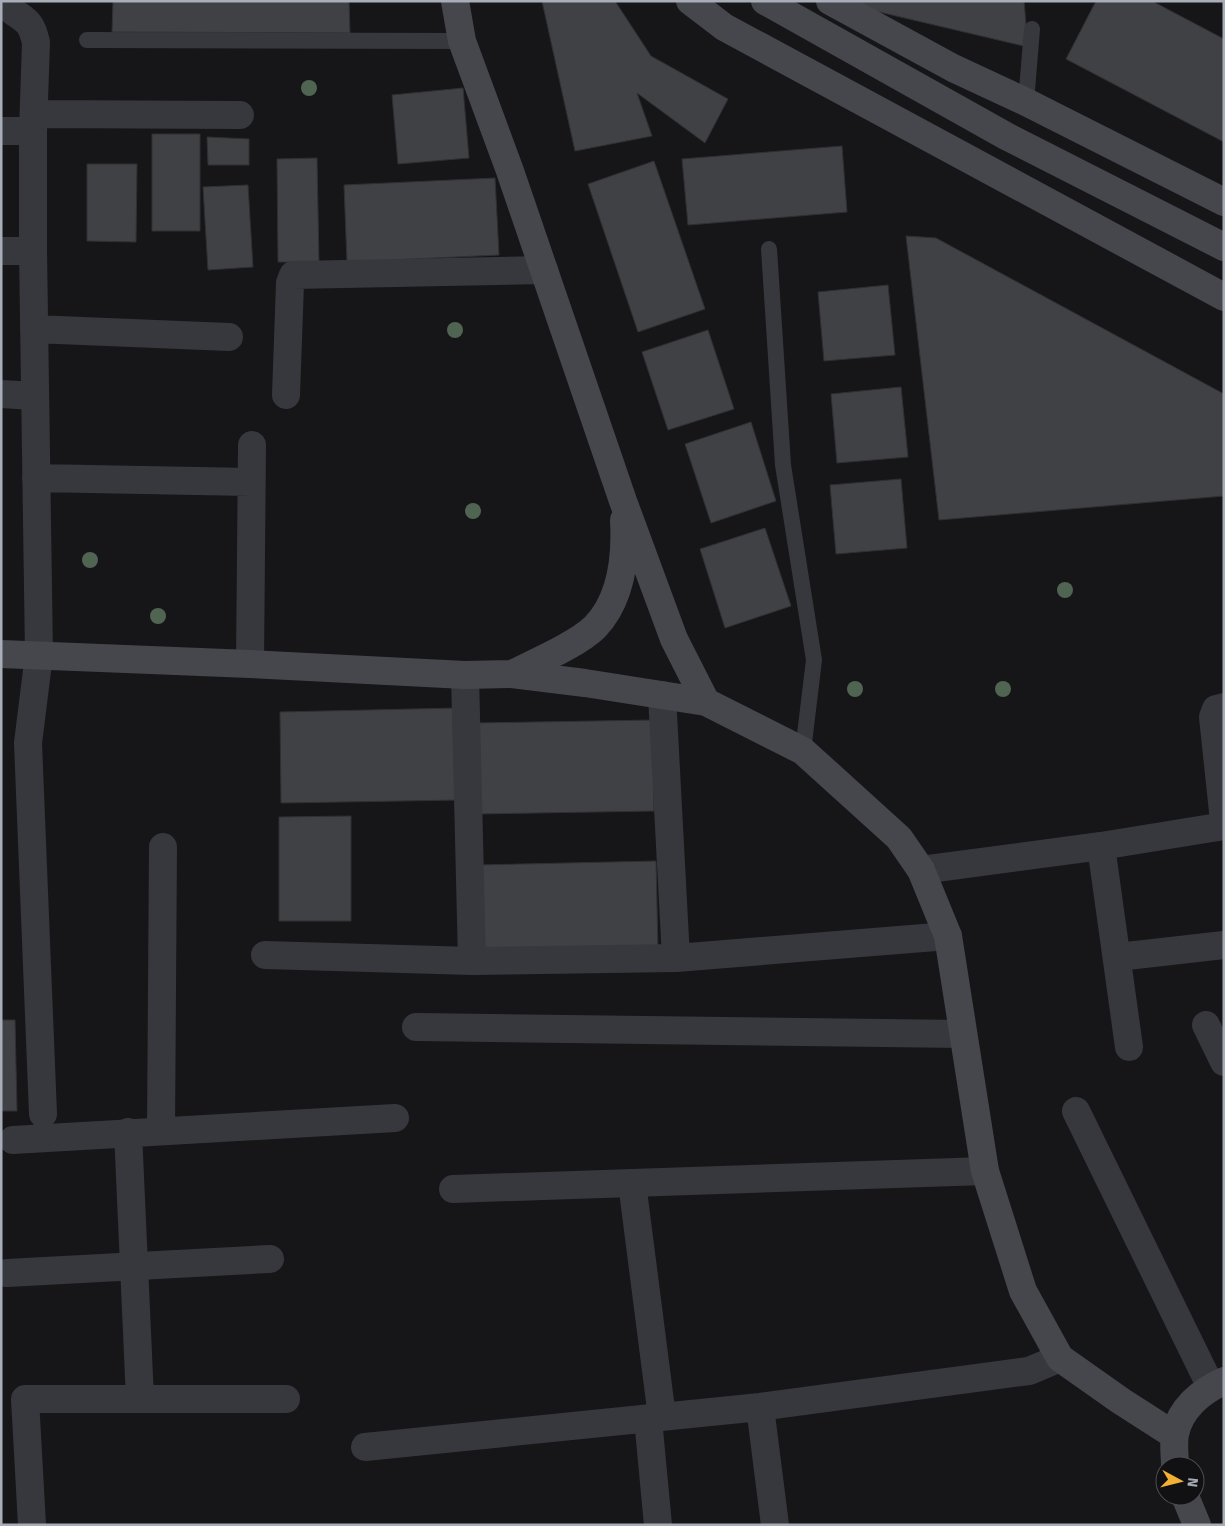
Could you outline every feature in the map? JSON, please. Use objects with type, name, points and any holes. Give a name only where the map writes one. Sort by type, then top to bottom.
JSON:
[{"type":"street","points":[[6,1],[12,11],[27,22],[33,31],[36,42],[33,122],[33,251],[39,655],[28,743],[43,1114]]},
{"type":"street","points":[[455,1],[462,41],[505,157],[622,501],[674,639],[706,702]]},
{"type":"street","points":[[690,1],[724,28],[1224,297]]},
{"type":"street","points":[[766,1],[1006,136],[1224,247]]},
{"type":"street","points":[[830,1],[953,68],[1026,102],[1224,202]]},
{"type":"street","points":[[1,131],[33,122],[240,115]]},
{"type":"street","points":[[1,251],[33,251]]},
{"type":"street","points":[[286,396],[290,283],[294,275],[544,270]]},
{"type":"street","points":[[34,330],[229,337]]},
{"type":"street","points":[[1,394],[35,396]]},
{"type":"street","points":[[250,664],[252,445]]},
{"type":"street","points":[[36,478],[251,482]]},
{"type":"street","points":[[512,674],[571,644],[593,629],[609,610],[620,577],[625,541],[622,501]]},
{"type":"street","points":[[1,654],[465,675],[512,674],[585,682],[706,702],[803,751],[899,838],[921,870],[948,936],[985,1171],[1023,1291],[1060,1358],[1174,1435]]},
{"type":"street","points":[[465,675],[472,962]]},
{"type":"street","points":[[662,695],[676,958]]},
{"type":"street","points":[[1224,707],[1216,709],[1213,716],[1224,821]]},
{"type":"street","points":[[921,870],[1101,846],[1224,826]]},
{"type":"street","points":[[1101,846],[1118,957],[1129,1048]]},
{"type":"street","points":[[161,1130],[163,847]]},
{"type":"street","points":[[265,955],[472,962],[676,958],[948,936]]},
{"type":"street","points":[[1118,957],[1224,945]]},
{"type":"street","points":[[1206,1025],[1224,1062]]},
{"type":"street","points":[[416,1027],[963,1034]]},
{"type":"street","points":[[1076,1111],[1217,1384],[1185,1410],[1174,1435],[1175,1456]]},
{"type":"street","points":[[13,1140],[395,1118]]},
{"type":"street","points":[[128,1132],[140,1399]]},
{"type":"street","points":[[453,1189],[985,1171]]},
{"type":"street","points":[[632,1183],[655,1418],[658,1525]]},
{"type":"street","points":[[7,1273],[270,1260]]},
{"type":"street","points":[[365,1447],[760,1407],[1029,1371],[1060,1358]]},
{"type":"street","points":[[32,1525],[25,1399],[286,1399]]},
{"type":"street","points":[[760,1407],[775,1525]]},
{"type":"street","points":[[1189,1506],[1197,1525]]},
{"type":"lane","points":[[1026,102],[1032,29]]},
{"type":"lane","points":[[87,40],[462,41]]},
{"type":"lane","points":[[770,249],[783,465],[814,660],[803,751]]},
{"type":"building","points":[[113,1],[349,1],[350,33],[112,32]]},
{"type":"building","points":[[542,1],[615,1],[651,56],[728,99],[705,143],[637,93],[652,136],[575,151]]},
{"type":"building","points":[[852,1],[1024,1],[1028,47],[858,7]]},
{"type":"building","points":[[1096,1],[1152,1],[1224,39],[1224,142],[1066,59]]},
{"type":"building","points":[[463,88],[469,158],[398,164],[392,95]]},
{"type":"building","points":[[152,134],[200,134],[200,231],[152,231]]},
{"type":"building","points":[[207,137],[249,139],[249,165],[208,165]]},
{"type":"building","points":[[842,146],[847,212],[688,225],[682,159]]},
{"type":"building","points":[[317,158],[319,262],[278,262],[277,159]]},
{"type":"building","points":[[654,161],[705,309],[638,332],[588,184]]},
{"type":"building","points":[[87,164],[137,164],[136,242],[87,241]]},
{"type":"building","points":[[495,178],[499,255],[347,262],[344,185]]},
{"type":"building","points":[[248,185],[253,267],[208,270],[203,187]]},
{"type":"building","points":[[906,236],[936,238],[1224,394],[1224,496],[939,520]]},
{"type":"building","points":[[888,285],[895,355],[824,361],[818,292]]},
{"type":"building","points":[[708,330],[734,409],[668,430],[642,352]]},
{"type":"building","points":[[901,387],[908,457],[837,463],[831,394]]},
{"type":"building","points":[[751,422],[776,501],[711,523],[685,444]]},
{"type":"building","points":[[901,479],[907,548],[836,554],[830,485]]},
{"type":"building","points":[[765,528],[791,606],[725,628],[700,549]]},
{"type":"building","points":[[457,708],[459,800],[281,803],[280,712]]},
{"type":"building","points":[[653,720],[654,811],[477,814],[475,723]]},
{"type":"building","points":[[351,816],[351,921],[279,921],[279,817]]},
{"type":"building","points":[[656,861],[658,952],[480,956],[478,865]]},
{"type":"building","points":[[1,1020],[15,1020],[17,1111],[1,1111]]}]
